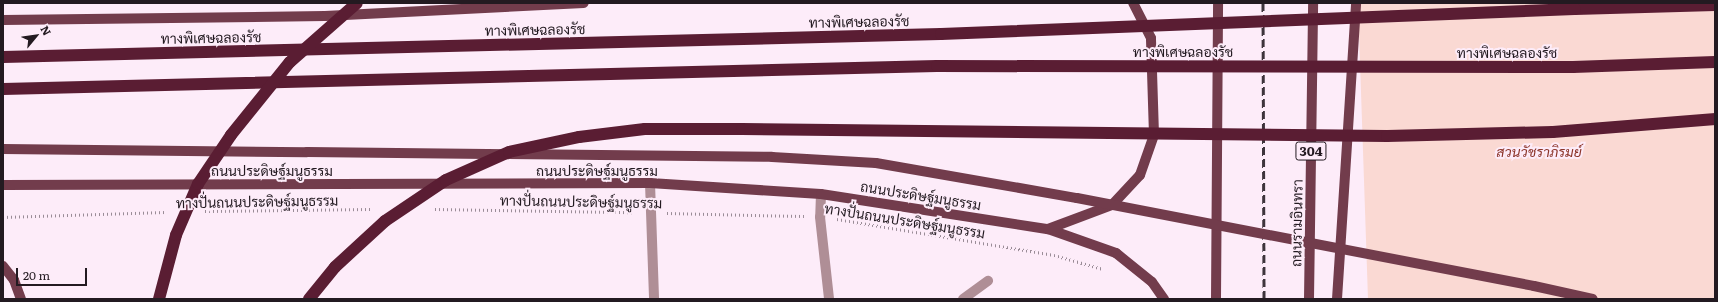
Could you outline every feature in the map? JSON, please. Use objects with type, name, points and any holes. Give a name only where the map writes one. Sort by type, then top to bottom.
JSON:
[{"type":"highway","points":[[159,299],[176,235],[198,184],[231,135],[290,62],[357,3]]},
{"type":"highway","name":"ทางพิเศษฉลองรัช","points":[[3,57],[941,34],[1715,6]]},
{"type":"highway","name":"ทางพิเศษฉลองรัช","points":[[3,89],[937,66],[1573,67],[1715,62]]},
{"type":"highway","points":[[309,299],[335,267],[385,222],[446,180],[509,152],[579,137],[646,129],[1387,136],[1553,132],[1715,119]]},
{"type":"main road","points":[[3,20],[325,16],[584,3]]},
{"type":"main road","points":[[1048,229],[1112,205],[1140,175],[1154,135],[1151,38],[1133,3]]},
{"type":"main road","points":[[1216,299],[1218,3]]},
{"type":"main road","name":"ถนนรามอินทรา","points":[[1309,299],[1313,3]]},
{"type":"main road","points":[[1337,299],[1356,3]]},
{"type":"main road","points":[[3,149],[772,157],[876,163],[1077,198],[1593,299]]},
{"type":"main road","name":"ถนนประดิษฐ์มนูธรรม","points":[[3,185],[650,183],[822,194],[1048,229],[1116,253],[1152,282],[1164,299]]},
{"type":"main road","points":[[3,266],[14,280],[21,299]]},
{"type":"street","points":[[650,183],[654,299]]},
{"type":"street","points":[[822,194],[820,217],[828,299]]},
{"type":"street","points":[[963,299],[988,281]]},
{"type":"path","name":"ทางปั่นถนนประดิษฐ์มนูธรรม","points":[[199,211],[373,209]]},
{"type":"path","name":"ทางปั่นถนนประดิษฐ์มนูธรรม","points":[[428,209],[651,212],[820,217],[933,233],[1046,254],[1107,270]]},
{"type":"path","name":"ทางปั่นถนนประดิษฐ์มนูธรรม","points":[[3,218],[168,212]]},
{"type":"green space","name":"สวนวัชราภิรมย์","points":[[1358,3],[1715,3],[1715,299],[1368,299]]},
{"type":"railway","points":[[1263,3],[1264,299]]}]
